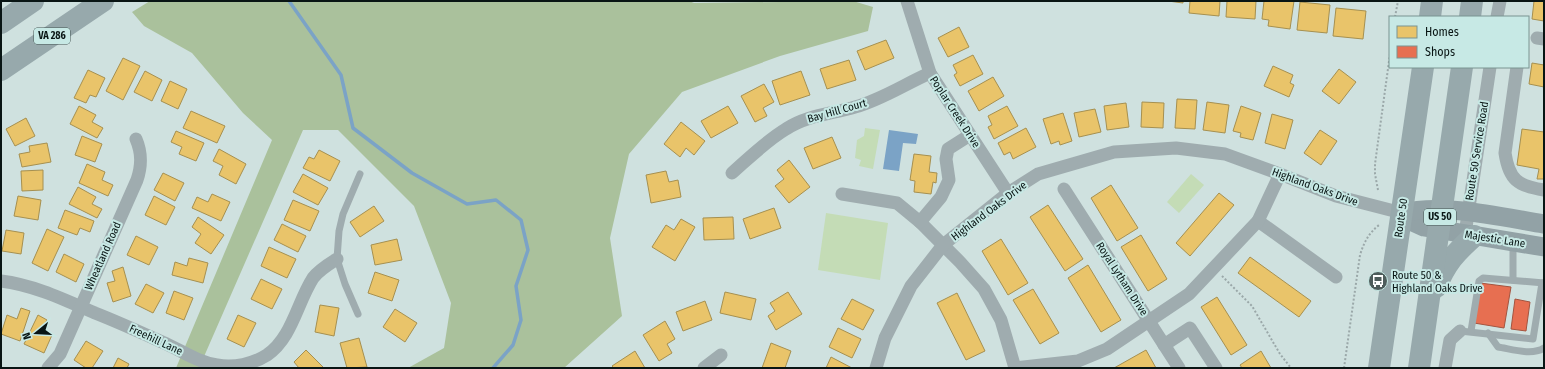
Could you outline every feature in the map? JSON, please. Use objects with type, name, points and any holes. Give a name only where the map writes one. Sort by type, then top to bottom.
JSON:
[{"type":"highway","points":[[1,23],[33,1]]},
{"type":"highway","name":"VA 286","points":[[1,70],[103,1]]},
{"type":"highway","points":[[1430,16],[1432,1]]},
{"type":"highway","points":[[1470,16],[1472,1]]},
{"type":"highway","name":"Route 50","points":[[1379,368],[1423,68]]},
{"type":"highway","name":"US 50","points":[[1419,368],[1462,68]]},
{"type":"highway","points":[[1428,307],[1444,268],[1470,235]]},
{"type":"street","name":"Poplar Creek Drive","points":[[907,1],[930,73],[1008,193]]},
{"type":"street","points":[[1498,16],[1500,1]]},
{"type":"street","name":"Route 50 Service Road","points":[[1470,235],[1468,212],[1490,68]]},
{"type":"street","points":[[1517,68],[1505,154],[1507,167],[1513,178],[1528,188],[1544,190]]},
{"type":"street","name":"Bay Hill Court","points":[[732,173],[766,143],[786,128],[808,118],[855,107],[877,99],[930,73]]},
{"type":"street","points":[[920,222],[941,198],[949,180],[946,159],[948,149],[970,134]]},
{"type":"street","name":"Wheatland Road","points":[[48,368],[60,354],[140,170],[141,158],[136,139]]},
{"type":"street","name":"Highland Oaks Drive","points":[[876,368],[885,338],[912,286],[943,245],[1008,193],[1038,174],[1114,152],[1176,148],[1225,154],[1336,196],[1402,213]]},
{"type":"street","points":[[842,194],[897,203],[920,222],[960,262],[984,289],[1001,320],[1015,368],[1078,361],[1107,350],[1188,294],[1258,222],[1280,174]]},
{"type":"street","name":"Royal Lytham Drive","points":[[1064,189],[1179,368]]},
{"type":"street","name":"Majestic Lane","points":[[1402,213],[1425,209],[1440,220],[1470,235],[1544,247]]},
{"type":"street","name":"Majestic Lane","points":[[1440,220],[1468,212],[1544,224]]},
{"type":"street","points":[[1258,222],[1336,277]]},
{"type":"street","name":"Freehill Lane","points":[[1,281],[19,284],[45,292],[81,306],[163,342],[200,362],[218,366],[239,365],[267,355],[276,346],[286,335],[314,277],[337,259]]},
{"type":"street","points":[[1164,345],[1190,328],[1216,368]]},
{"type":"street","points":[[1445,368],[1450,340],[1465,331]]},
{"type":"street","points":[[704,368],[721,355]]},
{"type":"lane","points":[[358,314],[345,284],[337,259],[339,231],[343,214],[360,174]]},
{"type":"lane","points":[[1513,242],[1514,280]]},
{"type":"lane","points":[[1483,278],[1543,283],[1534,339],[1465,331],[1478,281],[1483,278]]},
{"type":"lane","points":[[1488,333],[1498,347],[1532,352],[1544,348]]},
{"type":"path","points":[[1395,16],[1398,1]]},
{"type":"path","points":[[1378,190],[1375,164],[1389,61]]},
{"type":"path","points":[[1344,368],[1362,246],[1379,225]]},
{"type":"path","points":[[1222,276],[1252,306],[1280,354],[1291,368]]},
{"type":"green space","points":[[150,1],[689,1],[694,3],[853,1],[873,7],[868,31],[780,56],[682,92],[629,154],[610,238],[622,316],[564,368],[408,368],[444,348],[451,303],[414,206],[338,130],[303,130],[199,368],[176,368],[272,140],[243,113],[192,53],[144,26],[132,12]]},
{"type":"green space","points":[[865,128],[880,130],[873,169],[859,166],[861,160],[855,158],[857,140],[864,136]]},
{"type":"green space","points":[[1191,174],[1204,185],[1179,213],[1167,202]]},
{"type":"green space","points":[[826,213],[888,223],[880,280],[818,270]]},
{"type":"water","points":[[889,130],[918,134],[916,144],[903,143],[899,171],[883,169]]},
{"type":"building: Homes","points":[[1168,1],[1183,1],[1183,3]]},
{"type":"building: Homes","points":[[1190,1],[1220,1],[1219,16],[1189,13]]},
{"type":"building: Homes","points":[[1227,1],[1256,1],[1255,19],[1226,17]]},
{"type":"building: Homes","points":[[1264,1],[1294,1],[1290,29],[1268,26],[1269,20],[1262,19]]},
{"type":"building: Homes","points":[[1534,1],[1544,1],[1544,21],[1532,19]]},
{"type":"building: Homes","points":[[1300,2],[1330,5],[1327,33],[1297,30]]},
{"type":"building: Homes","points":[[1336,8],[1366,11],[1363,39],[1333,36]]},
{"type":"building: Homes","points":[[959,27],[969,47],[948,57],[938,38]]},
{"type":"building: Homes","points":[[886,40],[894,58],[865,70],[857,51]]},
{"type":"building: Homes","points":[[973,55],[983,74],[960,86],[954,75],[957,73],[953,65]]},
{"type":"building: Homes","points":[[123,58],[140,66],[123,100],[106,91]]},
{"type":"building: Homes","points":[[849,60],[856,80],[827,89],[820,69]]},
{"type":"building: Homes","points":[[1532,63],[1544,65],[1544,87],[1529,84]]},
{"type":"building: Homes","points":[[1273,66],[1293,75],[1290,83],[1294,85],[1289,97],[1264,86]]},
{"type":"building: Homes","points":[[1339,69],[1356,82],[1339,104],[1322,91]]},
{"type":"building: Homes","points":[[88,70],[105,78],[96,97],[90,95],[86,103],[74,98]]},
{"type":"building: Homes","points":[[145,71],[162,80],[152,101],[134,92]]},
{"type":"building: Homes","points":[[801,71],[810,95],[780,105],[772,81]]},
{"type":"building: Homes","points":[[993,77],[1004,96],[979,111],[968,91]]},
{"type":"building: Homes","points":[[170,81],[187,89],[178,109],[161,101]]},
{"type":"building: Homes","points":[[764,84],[774,102],[763,108],[767,116],[755,122],[741,96]]},
{"type":"building: Homes","points":[[1177,99],[1197,100],[1195,129],[1175,128]]},
{"type":"building: Homes","points":[[1142,102],[1164,103],[1163,128],[1141,127]]},
{"type":"building: Homes","points":[[1207,102],[1229,105],[1225,133],[1203,130]]},
{"type":"building: Homes","points":[[1126,103],[1129,127],[1107,130],[1104,106]]},
{"type":"building: Homes","points":[[79,106],[96,115],[92,122],[103,128],[97,138],[70,124]]},
{"type":"building: Homes","points":[[728,106],[738,123],[711,138],[701,121]]},
{"type":"building: Homes","points":[[1007,106],[1018,126],[994,139],[988,127],[992,125],[988,116]]},
{"type":"building: Homes","points":[[1241,106],[1261,113],[1253,140],[1240,137],[1241,133],[1233,131]]},
{"type":"building: Homes","points":[[1095,109],[1101,132],[1079,137],[1074,113]]},
{"type":"building: Homes","points":[[191,111],[225,126],[217,143],[183,128]]},
{"type":"building: Homes","points":[[1063,113],[1072,141],[1060,145],[1059,141],[1051,144],[1043,119]]},
{"type":"building: Homes","points":[[1272,114],[1293,120],[1285,149],[1265,143]]},
{"type":"building: Homes","points":[[26,118],[35,136],[15,146],[6,129]]},
{"type":"building: Homes","points":[[681,122],[705,141],[694,155],[686,148],[680,157],[664,144]]},
{"type":"building: Homes","points":[[1026,128],[1036,147],[1013,159],[1010,152],[1004,155],[998,143]]},
{"type":"building: Homes","points":[[1522,129],[1544,132],[1544,179],[1537,179],[1539,169],[1517,165]]},
{"type":"building: Homes","points":[[1320,130],[1337,141],[1321,165],[1304,153]]},
{"type":"building: Homes","points":[[176,131],[204,143],[196,161],[179,154],[182,147],[171,142]]},
{"type":"building: Homes","points":[[82,136],[102,144],[95,162],[75,155]]},
{"type":"building: Homes","points":[[832,137],[841,158],[813,169],[804,148]]},
{"type":"building: Homes","points":[[47,143],[51,162],[22,167],[19,154],[30,152],[29,146]]},
{"type":"building: Homes","points":[[219,149],[246,164],[236,184],[219,175],[223,166],[213,161]]},
{"type":"building: Homes","points":[[319,150],[340,161],[330,181],[303,168],[309,157],[314,159]]},
{"type":"building: Homes","points":[[914,154],[931,156],[929,172],[937,173],[936,183],[933,182],[931,194],[914,192],[915,181],[910,180]]},
{"type":"building: Homes","points":[[789,160],[810,187],[789,203],[775,186],[784,179],[777,170]]},
{"type":"building: Homes","points":[[87,164],[105,172],[102,180],[113,185],[108,196],[79,183]]},
{"type":"building: Homes","points":[[43,170],[43,190],[22,191],[21,171]]},
{"type":"building: Homes","points":[[666,171],[669,182],[678,180],[681,197],[651,203],[646,175]]},
{"type":"building: Homes","points":[[163,173],[184,183],[175,201],[154,190]]},
{"type":"building: Homes","points":[[303,174],[328,188],[318,205],[293,192]]},
{"type":"building: Homes","points":[[1111,185],[1138,228],[1117,241],[1091,198]]},
{"type":"building: Homes","points":[[78,187],[96,197],[92,204],[102,209],[97,218],[69,204]]},
{"type":"building: Homes","points":[[1219,193],[1234,205],[1190,256],[1176,243]]},
{"type":"building: Homes","points":[[212,194],[230,202],[221,221],[192,208],[197,197],[208,202]]},
{"type":"building: Homes","points":[[18,196],[41,200],[38,220],[14,216]]},
{"type":"building: Homes","points":[[154,196],[175,207],[166,225],[145,215]]},
{"type":"building: Homes","points":[[293,200],[319,211],[310,231],[284,220]]},
{"type":"building: Homes","points":[[1048,205],[1083,259],[1065,271],[1030,217]]},
{"type":"building: Homes","points":[[374,206],[384,221],[360,237],[350,222]]},
{"type":"building: Homes","points":[[774,208],[781,228],[750,239],[743,219]]},
{"type":"building: Homes","points":[[65,210],[94,221],[90,232],[80,228],[77,235],[58,228]]},
{"type":"building: Homes","points":[[198,217],[224,235],[211,254],[195,243],[201,234],[192,227]]},
{"type":"building: Homes","points":[[733,217],[734,239],[704,240],[703,218]]},
{"type":"building: Homes","points":[[681,219],[695,227],[675,261],[652,247],[666,225],[674,230]]},
{"type":"building: Homes","points":[[282,224],[306,236],[298,252],[274,240]]},
{"type":"building: Homes","points":[[47,229],[64,237],[48,271],[32,263]]},
{"type":"building: Homes","points":[[6,230],[24,233],[21,254],[2,251]]},
{"type":"building: Homes","points":[[1141,235],[1167,279],[1148,291],[1121,247]]},
{"type":"building: Homes","points":[[136,236],[158,247],[149,265],[127,255]]},
{"type":"building: Homes","points":[[397,239],[402,260],[375,265],[371,245]]},
{"type":"building: Homes","points":[[1001,239],[1028,283],[1008,295],[982,251]]},
{"type":"building: Homes","points":[[269,247],[296,259],[287,278],[261,266]]},
{"type":"building: Homes","points":[[64,254],[84,264],[76,282],[56,272]]},
{"type":"building: Homes","points":[[1250,257],[1311,301],[1299,317],[1238,273]]},
{"type":"building: Homes","points":[[189,258],[208,263],[203,283],[172,275],[175,262],[187,266]]},
{"type":"building: Homes","points":[[1088,265],[1121,320],[1101,332],[1068,278]]},
{"type":"building: Homes","points":[[123,267],[131,296],[113,302],[107,283],[115,281],[112,271]]},
{"type":"building: Homes","points":[[375,272],[399,280],[392,301],[368,293]]},
{"type":"building: Homes","points":[[261,279],[282,289],[272,309],[251,299]]},
{"type":"building: Homes","points":[[146,284],[164,293],[153,313],[135,304]]},
{"type":"building: Homes","points":[[1033,289],[1059,333],[1040,344],[1013,300]]},
{"type":"building: Homes","points":[[174,291],[193,298],[184,320],[166,313]]},
{"type":"building: Homes","points":[[725,292],[756,299],[751,320],[720,313]]},
{"type":"building: Homes","points":[[788,292],[802,314],[776,330],[768,316],[775,311],[770,303]]},
{"type":"building: Homes","points":[[957,293],[985,351],[966,360],[937,303]]},
{"type":"building: Homes","points":[[1217,297],[1247,345],[1231,355],[1201,307]]},
{"type":"building: Homes","points":[[852,299],[874,310],[863,330],[841,319]]},
{"type":"building: Homes","points":[[705,301],[712,320],[683,331],[676,312]]},
{"type":"building: Homes","points":[[320,305],[339,308],[334,336],[315,332]]},
{"type":"building: Homes","points":[[21,308],[30,311],[20,341],[1,334],[7,315],[17,319]]},
{"type":"building: Homes","points":[[395,309],[417,323],[405,342],[383,327]]},
{"type":"building: Homes","points":[[38,315],[47,320],[42,330],[52,335],[44,353],[24,344]]},
{"type":"building: Homes","points":[[238,315],[256,323],[244,347],[227,339]]},
{"type":"building: Homes","points":[[665,321],[675,339],[667,344],[672,353],[659,361],[643,335]]},
{"type":"building: Homes","points":[[838,328],[861,339],[852,358],[829,347]]},
{"type":"building: Homes","points":[[359,338],[367,367],[347,368],[340,343]]},
{"type":"building: Homes","points":[[86,341],[103,351],[92,368],[86,368],[74,360]]},
{"type":"building: Homes","points":[[771,343],[791,351],[785,368],[762,368]]},
{"type":"building: Homes","points":[[306,350],[324,368],[299,368],[294,362]]},
{"type":"building: Homes","points":[[1146,350],[1156,368],[1114,368]]},
{"type":"building: Homes","points":[[635,351],[645,368],[614,368],[612,366]]},
{"type":"building: Homes","points":[[1261,351],[1271,368],[1242,368],[1240,365]]},
{"type":"building: Homes","points":[[831,357],[852,368],[826,368]]},
{"type":"building: Homes","points":[[118,358],[129,364],[127,368],[113,368]]},
{"type":"building: Shops","points":[[1480,283],[1511,287],[1504,328],[1474,323]]},
{"type":"building: Shops","points":[[1515,299],[1530,302],[1526,331],[1511,329]]},
{"type":"waterway","points":[[289,1],[341,75],[353,128],[412,173],[467,204],[496,200],[521,220],[528,250],[516,286],[521,320],[513,345],[493,368]]},
{"type":"place","name":"Route 50 & Highland Oaks Drive","points":[[1378,281]]}]
